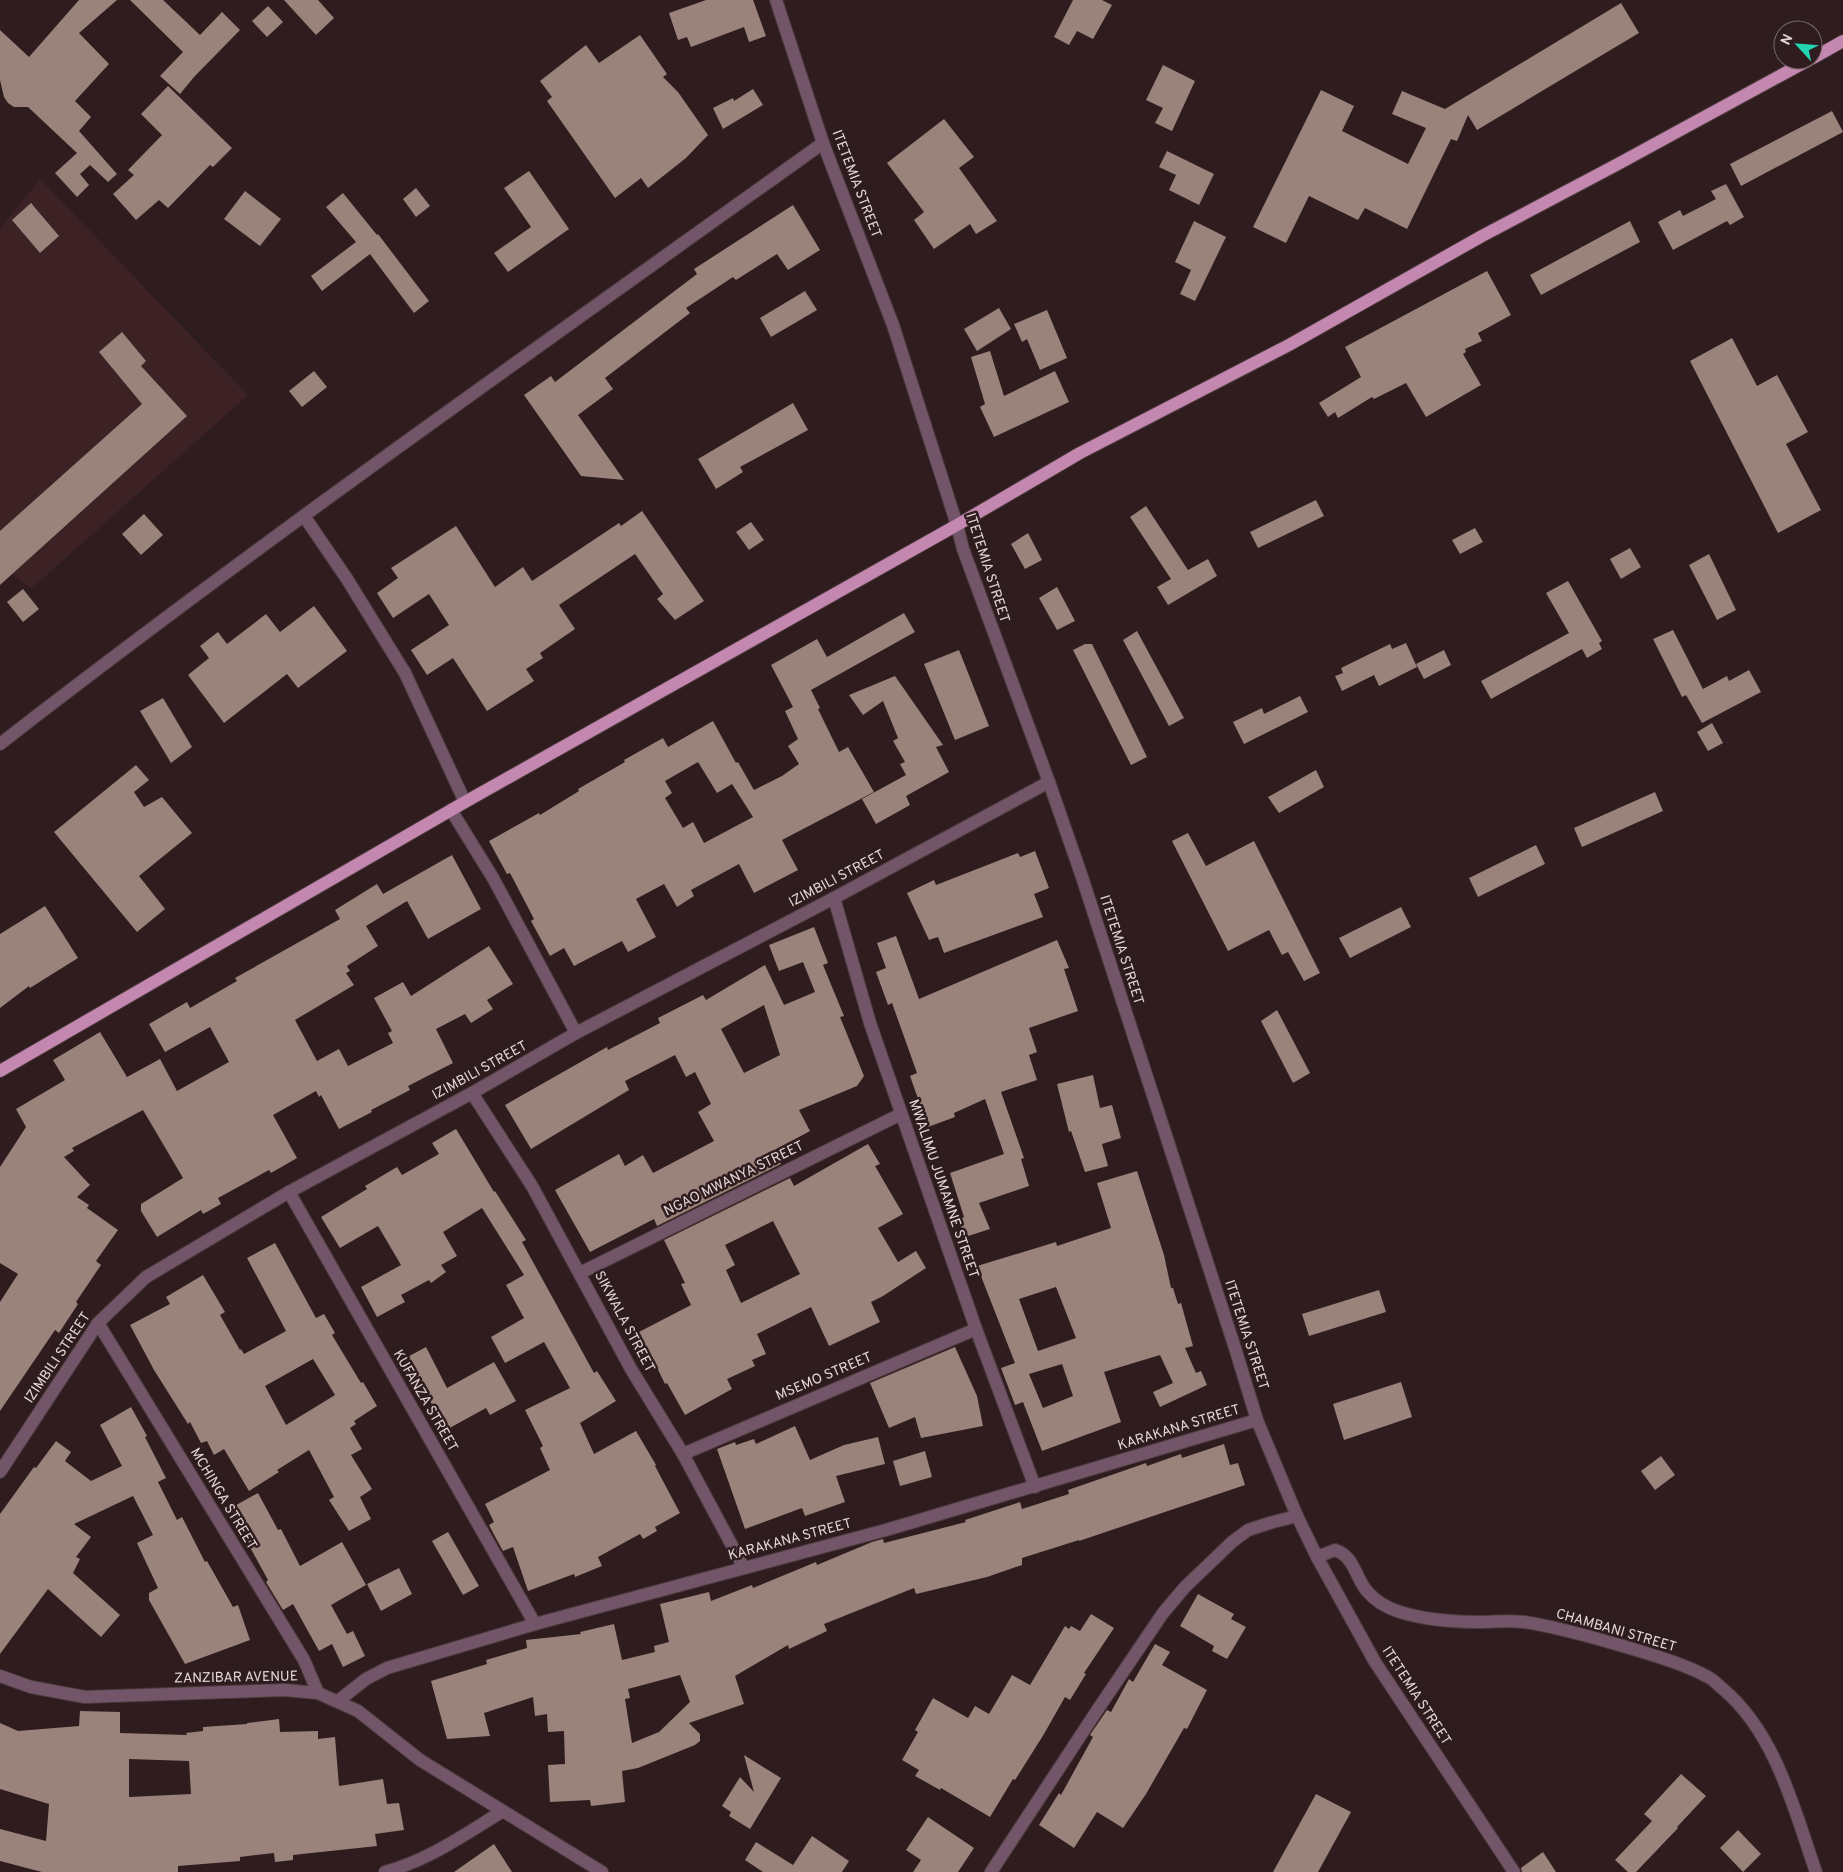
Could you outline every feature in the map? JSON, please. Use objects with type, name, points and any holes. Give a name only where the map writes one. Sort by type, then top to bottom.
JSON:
[{"type":"main road","points":[[1823,52],[1843,41]]},
{"type":"main road","points":[[0,1070],[465,802],[957,525],[1080,453],[1289,345],[1482,236],[1791,70]]},
{"type":"street","name":"ITETEMIA STREET","points":[[776,0],[823,143],[893,324],[963,549],[1049,782],[1116,981],[1257,1420],[1297,1516],[1374,1662],[1514,1872]]},
{"type":"street","points":[[0,744],[96,670],[304,516],[823,143]]},
{"type":"street","points":[[304,516],[347,579],[405,673],[465,802]]},
{"type":"street","name":"IZIMBILI STREET","points":[[0,1472],[98,1323],[146,1277],[190,1249],[289,1192],[472,1094],[576,1033],[834,898],[1049,782]]},
{"type":"street","points":[[451,810],[493,878],[576,1033]]},
{"type":"street","name":"MWALIMU JUMAMNE STREET","points":[[834,898],[870,1023],[901,1114],[976,1329],[1035,1487]]},
{"type":"street","name":"SIKWALA STREET","points":[[472,1094],[532,1186],[631,1369],[683,1454],[744,1568]]},
{"type":"street","name":"NGAO MWANYA STREET","points":[[580,1272],[901,1114]]},
{"type":"street","name":"KUFANZA STREET","points":[[289,1192],[535,1624]]},
{"type":"street","name":"MCHINGA STREET","points":[[98,1323],[304,1660],[318,1693]]},
{"type":"street","name":"MSEMO STREET","points":[[683,1454],[976,1329]]},
{"type":"street","name":"KARAKANA STREET","points":[[338,1700],[366,1679],[387,1668],[535,1624],[886,1530],[1257,1420]]},
{"type":"street","points":[[991,1872],[1103,1701],[1164,1613],[1185,1588],[1232,1542],[1248,1530],[1297,1516]]},
{"type":"street","name":"CHAMBANI STREET","points":[[1317,1557],[1335,1550],[1345,1554],[1357,1572],[1364,1588],[1373,1598],[1399,1612],[1441,1620],[1481,1622],[1504,1620],[1548,1626],[1650,1654],[1682,1665],[1710,1678],[1738,1702],[1759,1733],[1781,1773],[1816,1872]]},
{"type":"street","name":"ZANZIBAR AVENUE","points":[[0,1676],[30,1687],[85,1696],[285,1690],[318,1693],[338,1700],[358,1712],[420,1760],[602,1872]]},
{"type":"street","points":[[386,1872],[418,1860],[447,1846],[503,1811]]},
{"type":"shaded area","points":[[40,179],[248,395],[31,589],[0,564],[0,229]]},
{"type":"building","points":[[79,0],[117,0],[79,33],[109,64],[75,101],[91,117],[79,131],[117,174],[108,182],[90,165],[80,174],[89,185],[77,197],[55,173],[77,153],[28,107],[14,107],[4,97],[0,80],[0,30],[29,57]]},
{"type":"building","points":[[130,0],[163,0],[200,35],[222,12],[240,30],[180,94],[160,76],[183,52]]},
{"type":"building","points":[[284,0],[318,0],[334,18],[316,35]]},
{"type":"building","points":[[706,0],[753,0],[766,36],[749,42],[744,27],[691,47],[687,37],[678,40],[669,13]]},
{"type":"building","points":[[1073,0],[1102,0],[1112,5],[1093,39],[1077,31],[1069,45],[1054,37]]},
{"type":"building","points":[[1621,3],[1639,33],[1477,130],[1468,115],[1457,141],[1451,139],[1407,229],[1365,208],[1358,220],[1309,196],[1286,243],[1253,227],[1321,90],[1354,106],[1342,131],[1408,164],[1426,128],[1392,114],[1402,91],[1445,109]]},
{"type":"building","points":[[268,6],[283,22],[267,37],[252,21]]},
{"type":"building","points":[[640,35],[667,74],[663,77],[678,92],[708,135],[686,158],[648,188],[641,178],[615,198],[547,101],[552,97],[540,81],[586,45],[599,63]]},
{"type":"building","points":[[1163,65],[1195,81],[1172,131],[1155,123],[1163,108],[1146,100]]},
{"type":"building","points":[[168,86],[232,148],[213,167],[210,165],[168,208],[159,200],[136,220],[113,194],[134,175],[128,170],[162,135],[141,114]]},
{"type":"building","points":[[753,89],[763,105],[723,129],[713,108],[733,98],[734,101]]},
{"type":"building","points":[[1832,111],[1843,132],[1741,186],[1730,164]]},
{"type":"building","points":[[944,119],[974,157],[959,168],[997,221],[976,234],[970,224],[934,249],[914,220],[924,212],[887,163]]},
{"type":"building","points":[[1167,151],[1214,174],[1199,205],[1169,190],[1176,175],[1159,167]]},
{"type":"building","points":[[529,171],[569,229],[508,272],[494,253],[531,227],[504,188]]},
{"type":"building","points":[[1726,184],[1744,217],[1730,225],[1727,221],[1673,250],[1658,222],[1680,210],[1683,216],[1716,199],[1711,191]]},
{"type":"building","points":[[416,188],[430,206],[416,217],[403,199]]},
{"type":"building","points":[[245,191],[281,219],[260,246],[224,219]]},
{"type":"building","points":[[343,193],[378,234],[429,301],[414,313],[370,254],[322,291],[311,276],[356,242],[326,207]]},
{"type":"building","points":[[31,203],[59,236],[40,253],[12,220]]},
{"type":"building","points":[[793,205],[820,250],[788,270],[777,254],[736,280],[733,277],[686,308],[690,313],[605,378],[613,389],[578,415],[624,480],[581,476],[524,395],[551,376],[555,382],[697,274],[694,269]]},
{"type":"building","points":[[1194,221],[1226,237],[1195,301],[1180,294],[1191,270],[1175,262]]},
{"type":"building","points":[[1630,221],[1640,242],[1541,295],[1530,275]]},
{"type":"building","points":[[1487,271],[1511,315],[1478,333],[1482,341],[1465,349],[1466,352],[1463,354],[1481,385],[1426,417],[1406,383],[1374,399],[1372,397],[1338,418],[1335,412],[1328,417],[1319,403],[1361,377],[1345,347]]},
{"type":"building","points":[[805,291],[817,310],[771,337],[760,318]]},
{"type":"building","points":[[999,308],[1011,329],[977,351],[964,329]]},
{"type":"building","points":[[1047,310],[1067,358],[1040,370],[1027,339],[1022,342],[1014,324]]},
{"type":"building","points":[[122,332],[146,361],[141,366],[187,416],[0,585],[0,531],[142,404],[99,352]]},
{"type":"building","points":[[1732,338],[1757,386],[1777,375],[1808,432],[1786,444],[1821,510],[1778,533],[1690,361]]},
{"type":"building","points":[[990,351],[1004,396],[1055,371],[1069,402],[994,437],[980,407],[985,404],[971,357]]},
{"type":"building","points":[[314,371],[327,387],[302,407],[289,391]]},
{"type":"building","points":[[793,403],[808,430],[740,467],[743,472],[716,489],[698,459]]},
{"type":"building","points":[[1316,500],[1324,516],[1258,548],[1250,532]]},
{"type":"building","points":[[1146,506],[1188,570],[1208,559],[1217,576],[1168,605],[1157,587],[1171,579],[1130,517]]},
{"type":"building","points":[[642,511],[704,601],[675,620],[657,599],[663,594],[635,554],[559,605],[575,629],[540,653],[543,658],[526,669],[534,681],[487,711],[453,658],[427,675],[411,650],[449,625],[429,594],[393,618],[377,593],[398,578],[391,568],[456,526],[495,587],[523,567],[532,581],[619,523],[621,526]]},
{"type":"building","points":[[144,514],[163,535],[141,555],[122,534]]},
{"type":"building","points":[[751,522],[764,540],[749,550],[736,532]]},
{"type":"building","points":[[1475,528],[1483,542],[1460,554],[1452,540]]},
{"type":"building","points":[[1028,533],[1042,560],[1025,569],[1011,544]]},
{"type":"building","points":[[1630,548],[1641,567],[1621,579],[1610,559]]},
{"type":"building","points":[[1709,554],[1736,610],[1717,620],[1689,565]]},
{"type":"building","points":[[1568,581],[1602,641],[1599,643],[1602,649],[1587,658],[1582,649],[1491,699],[1481,681],[1569,633],[1546,593]]},
{"type":"building","points":[[1057,587],[1075,621],[1057,630],[1039,598]]},
{"type":"building","points":[[23,589],[39,609],[23,622],[7,602]]},
{"type":"building","points":[[314,606],[347,651],[298,688],[287,674],[224,723],[188,675],[209,658],[200,646],[218,632],[227,644],[266,614],[280,632]]},
{"type":"building","points":[[904,613],[915,632],[811,690],[839,752],[848,747],[874,792],[782,840],[798,870],[754,893],[739,864],[691,890],[694,896],[677,907],[664,884],[636,899],[656,937],[628,952],[622,941],[574,966],[564,948],[550,956],[531,921],[534,919],[510,873],[507,874],[489,841],[539,813],[540,815],[579,791],[578,789],[625,762],[624,760],[663,738],[668,747],[713,721],[736,763],[738,762],[754,790],[782,776],[799,764],[788,746],[798,739],[785,711],[793,707],[771,665],[817,639],[827,657]],"holes":[[[698,762],[717,793],[732,784],[753,817],[704,843],[693,822],[683,828],[665,798],[672,793],[665,781]]]},
{"type":"building","points":[[1673,630],[1703,689],[1727,676],[1729,681],[1749,670],[1761,692],[1702,723],[1686,695],[1682,697],[1653,639]]},
{"type":"building","points":[[1137,631],[1184,718],[1169,726],[1123,640]]},
{"type":"building","points":[[1406,643],[1417,667],[1379,686],[1374,675],[1342,691],[1335,676],[1343,673],[1341,668],[1390,644],[1392,649]]},
{"type":"building","points":[[1085,644],[1092,644],[1147,757],[1131,765],[1073,650]]},
{"type":"building","points":[[959,650],[989,726],[955,740],[924,664]]},
{"type":"building","points":[[1444,650],[1451,665],[1424,679],[1416,664]]},
{"type":"building","points":[[895,676],[943,745],[936,747],[949,772],[906,796],[910,805],[876,824],[862,799],[906,775],[900,764],[905,762],[893,741],[898,738],[883,701],[863,715],[849,695]]},
{"type":"building","points":[[1300,696],[1308,712],[1244,744],[1233,722],[1262,708],[1264,714]]},
{"type":"building","points":[[163,698],[192,747],[171,763],[140,711]]},
{"type":"building","points":[[1712,723],[1723,743],[1708,751],[1697,732]]},
{"type":"building","points":[[136,765],[149,780],[134,792],[144,807],[162,797],[192,833],[139,876],[165,909],[137,932],[54,832]]},
{"type":"building","points":[[1316,770],[1324,787],[1279,813],[1268,797]]},
{"type":"building","points":[[1655,792],[1663,811],[1582,847],[1574,828]]},
{"type":"building","points":[[1188,833],[1206,866],[1254,841],[1320,973],[1304,981],[1288,952],[1282,955],[1269,930],[1228,951],[1172,841]]},
{"type":"building","points":[[1536,845],[1545,864],[1478,897],[1469,878]]},
{"type":"building","points":[[1035,851],[1049,888],[1034,894],[1043,917],[944,953],[938,937],[929,940],[907,893],[934,880],[936,885],[1018,853],[1020,857]]},
{"type":"building","points":[[452,855],[481,909],[428,939],[407,901],[366,926],[378,946],[347,966],[350,971],[346,973],[354,985],[295,1020],[317,1061],[339,1049],[348,1066],[393,1043],[388,1033],[392,1031],[374,998],[403,982],[411,996],[489,946],[513,984],[487,1000],[493,1009],[471,1023],[465,1014],[436,1029],[453,1063],[408,1086],[410,1090],[339,1129],[321,1095],[319,1097],[316,1091],[273,1115],[297,1158],[271,1173],[269,1170],[218,1198],[221,1204],[203,1214],[201,1210],[157,1237],[141,1211],[141,1204],[183,1178],[143,1110],[72,1148],[74,1151],[64,1157],[90,1185],[77,1197],[89,1205],[87,1208],[118,1230],[96,1261],[101,1265],[76,1302],[78,1304],[59,1333],[55,1330],[0,1411],[0,1302],[18,1274],[0,1263],[0,1167],[26,1127],[16,1109],[65,1080],[53,1060],[100,1032],[127,1077],[160,1059],[177,1091],[229,1062],[210,1027],[165,1052],[149,1024],[187,1002],[190,1008],[237,981],[235,978],[340,919],[335,910],[377,884],[383,894]]},
{"type":"building","points":[[45,906],[78,958],[30,988],[29,986],[0,1008],[0,934]]},
{"type":"building","points":[[1401,907],[1411,927],[1350,958],[1339,938]]},
{"type":"building","points":[[814,927],[828,963],[823,965],[844,1016],[840,1017],[864,1076],[857,1086],[799,1110],[810,1131],[773,1151],[781,1164],[657,1226],[654,1219],[590,1252],[555,1190],[619,1154],[625,1166],[643,1155],[653,1173],[714,1141],[698,1112],[711,1104],[695,1072],[686,1077],[675,1055],[625,1081],[629,1090],[531,1149],[505,1105],[607,1047],[608,1050],[660,1023],[658,1018],[703,995],[706,1000],[765,965],[784,1005],[815,992],[803,962],[779,971],[769,945]],"holes":[[[764,1005],[780,1055],[744,1073],[721,1029]]]},
{"type":"building","points":[[896,936],[919,999],[1057,940],[1069,968],[1064,969],[1078,1011],[1029,1028],[1037,1052],[1029,1055],[1037,1080],[1001,1092],[1024,1158],[1021,1159],[1029,1186],[979,1203],[990,1229],[965,1237],[958,1220],[964,1217],[950,1173],[1004,1154],[985,1099],[954,1113],[955,1117],[928,1127],[910,1076],[917,1073],[892,1003],[888,1005],[876,972],[886,968],[877,943]]},
{"type":"building","points":[[1277,1010],[1310,1073],[1293,1083],[1261,1021]]},
{"type":"building","points":[[1093,1075],[1100,1108],[1112,1105],[1121,1138],[1102,1144],[1108,1166],[1085,1172],[1071,1131],[1069,1132],[1057,1084]]},
{"type":"building","points":[[456,1129],[526,1240],[522,1242],[594,1373],[597,1371],[616,1401],[580,1423],[594,1454],[636,1431],[656,1465],[680,1513],[655,1527],[657,1531],[643,1539],[640,1534],[598,1557],[602,1566],[575,1577],[574,1574],[528,1591],[513,1547],[503,1551],[489,1525],[494,1522],[485,1504],[550,1470],[540,1448],[543,1446],[525,1410],[570,1388],[544,1342],[505,1363],[491,1337],[524,1318],[506,1285],[524,1275],[482,1208],[443,1232],[457,1256],[441,1265],[446,1272],[431,1283],[429,1280],[401,1295],[405,1302],[377,1317],[361,1287],[401,1265],[378,1226],[340,1248],[321,1217],[367,1189],[365,1186],[397,1167],[402,1175],[439,1154],[432,1143]]},
{"type":"building","points":[[868,1144],[880,1164],[875,1166],[903,1214],[878,1228],[898,1262],[916,1251],[926,1268],[871,1302],[880,1322],[829,1346],[811,1307],[757,1334],[766,1354],[752,1360],[755,1366],[727,1379],[732,1389],[685,1415],[667,1383],[665,1384],[647,1347],[645,1349],[637,1333],[691,1305],[681,1284],[685,1283],[664,1240],[790,1178],[794,1186]],"holes":[[[773,1221],[800,1274],[741,1303],[726,1270],[735,1265],[725,1245]]]},
{"type":"building","points":[[1137,1171],[1164,1255],[1171,1288],[1173,1288],[1178,1304],[1181,1303],[1193,1346],[1185,1348],[1196,1373],[1201,1371],[1207,1385],[1160,1407],[1153,1392],[1173,1383],[1160,1355],[1104,1372],[1121,1422],[1042,1451],[1023,1402],[1015,1405],[1001,1368],[1015,1363],[977,1266],[1056,1242],[1057,1246],[1111,1228],[1097,1183]],"holes":[[[1056,1287],[1076,1338],[1038,1351],[1019,1299]],[[1062,1364],[1073,1396],[1043,1408],[1029,1374]]]},
{"type":"building","points":[[275,1243],[316,1318],[324,1314],[335,1333],[332,1335],[377,1406],[354,1421],[356,1424],[350,1428],[362,1449],[351,1455],[372,1489],[360,1497],[371,1519],[349,1531],[329,1500],[334,1497],[309,1450],[277,1470],[279,1472],[249,1491],[224,1449],[214,1455],[207,1441],[201,1443],[190,1422],[188,1424],[154,1370],[130,1325],[170,1304],[166,1297],[203,1275],[225,1312],[220,1315],[244,1354],[286,1331],[247,1258]],"holes":[[[313,1359],[335,1395],[286,1425],[265,1386]]]},
{"type":"building","points":[[1379,1290],[1386,1312],[1309,1336],[1302,1314]]},
{"type":"building","points":[[426,1347],[447,1388],[494,1362],[516,1401],[490,1415],[486,1408],[446,1430],[423,1388],[416,1392],[400,1361]]},
{"type":"building","points":[[955,1347],[977,1396],[983,1426],[921,1438],[915,1417],[889,1428],[870,1383]]},
{"type":"building","points":[[1401,1382],[1412,1417],[1344,1440],[1333,1404]]},
{"type":"building","points":[[131,1407],[147,1436],[145,1437],[166,1478],[158,1482],[177,1520],[182,1517],[205,1562],[207,1561],[233,1607],[238,1605],[250,1640],[185,1664],[149,1600],[149,1593],[158,1588],[137,1543],[153,1535],[133,1496],[74,1524],[91,1537],[76,1557],[80,1559],[73,1573],[120,1615],[101,1637],[48,1589],[0,1654],[0,1514],[34,1467],[36,1468],[56,1441],[71,1452],[65,1461],[91,1481],[122,1466],[100,1425]]},
{"type":"building","points":[[795,1426],[810,1460],[844,1445],[878,1437],[885,1464],[836,1476],[845,1502],[805,1516],[802,1508],[745,1529],[717,1449],[735,1442],[736,1445],[754,1439],[756,1444]]},
{"type":"building","points":[[1224,1444],[1230,1465],[1238,1463],[1245,1485],[1079,1541],[1022,1558],[1022,1565],[987,1577],[916,1594],[914,1588],[824,1624],[827,1631],[789,1649],[788,1645],[735,1676],[744,1704],[689,1723],[700,1734],[700,1741],[695,1745],[638,1768],[622,1771],[625,1802],[591,1806],[590,1800],[550,1802],[548,1765],[565,1764],[564,1731],[548,1732],[547,1714],[535,1716],[533,1697],[484,1713],[490,1736],[447,1739],[431,1681],[487,1664],[486,1660],[527,1648],[526,1640],[581,1634],[580,1632],[614,1624],[622,1660],[655,1652],[654,1646],[669,1642],[660,1604],[709,1592],[711,1601],[752,1585],[753,1588],[816,1562],[817,1565],[872,1542],[883,1539],[884,1543],[966,1522],[965,1520],[1020,1502],[1022,1509],[1069,1494],[1068,1490],[1146,1463],[1147,1466],[1181,1454],[1182,1458]],"holes":[[[680,1675],[690,1702],[659,1732],[632,1743],[625,1699],[630,1698],[628,1689]]]},
{"type":"building","points":[[925,1451],[932,1477],[900,1486],[893,1461]]},
{"type":"building","points":[[1661,1456],[1675,1475],[1655,1490],[1641,1471]]},
{"type":"building","points":[[258,1493],[278,1530],[281,1529],[300,1566],[342,1542],[366,1585],[331,1605],[347,1634],[353,1631],[365,1656],[343,1667],[332,1644],[319,1651],[293,1604],[283,1610],[266,1582],[268,1580],[229,1509]]},
{"type":"building","points":[[448,1532],[479,1586],[463,1595],[432,1541]]},
{"type":"building","points":[[399,1568],[412,1594],[381,1611],[367,1584]]},
{"type":"building","points":[[1198,1594],[1234,1614],[1231,1619],[1246,1627],[1227,1659],[1212,1651],[1214,1646],[1180,1626]]},
{"type":"building","points":[[1091,1614],[1114,1628],[1084,1673],[1086,1674],[1070,1700],[1065,1697],[1044,1734],[990,1817],[941,1788],[940,1790],[915,1776],[919,1770],[902,1760],[918,1732],[915,1730],[933,1698],[968,1718],[975,1706],[989,1714],[1012,1675],[1030,1685],[1065,1626],[1069,1629],[1071,1626],[1080,1631]]},
{"type":"building","points":[[1155,1644],[1170,1652],[1162,1665],[1207,1690],[1187,1729],[1184,1728],[1146,1794],[1123,1828],[1097,1812],[1074,1848],[1039,1825],[1059,1793],[1061,1795],[1093,1737],[1090,1735],[1107,1710],[1111,1712],[1129,1679],[1133,1682]]},
{"type":"building","points":[[80,1711],[120,1712],[120,1733],[187,1735],[186,1733],[203,1731],[203,1727],[247,1724],[279,1719],[280,1732],[318,1731],[318,1739],[335,1737],[339,1786],[383,1779],[387,1804],[399,1803],[404,1830],[375,1834],[377,1846],[293,1855],[293,1860],[275,1862],[274,1853],[240,1857],[240,1861],[178,1866],[178,1872],[42,1872],[0,1861],[0,1829],[46,1841],[49,1804],[0,1789],[0,1723],[18,1731],[79,1726]],"holes":[[[129,1759],[189,1761],[191,1794],[129,1797]]]},
{"type":"building","points":[[744,1755],[781,1778],[750,1829],[729,1816],[731,1812],[722,1806],[740,1777],[754,1792]]},
{"type":"building","points":[[1681,1774],[1706,1796],[1636,1872],[1628,1872],[1615,1860],[1652,1821],[1644,1814]]},
{"type":"building","points":[[1316,1794],[1351,1812],[1318,1872],[1273,1872]]},
{"type":"building","points":[[928,1817],[974,1848],[958,1872],[913,1872],[921,1860],[906,1850]]},
{"type":"building","points":[[1738,1830],[1761,1854],[1743,1872],[1720,1848]]},
{"type":"building","points":[[812,1836],[849,1861],[842,1872],[763,1872],[745,1860],[756,1842],[793,1865]]},
{"type":"building","points":[[494,1844],[512,1872],[454,1872]]},
{"type":"building","points":[[1543,1852],[1556,1872],[1522,1872],[1521,1868]]}]
